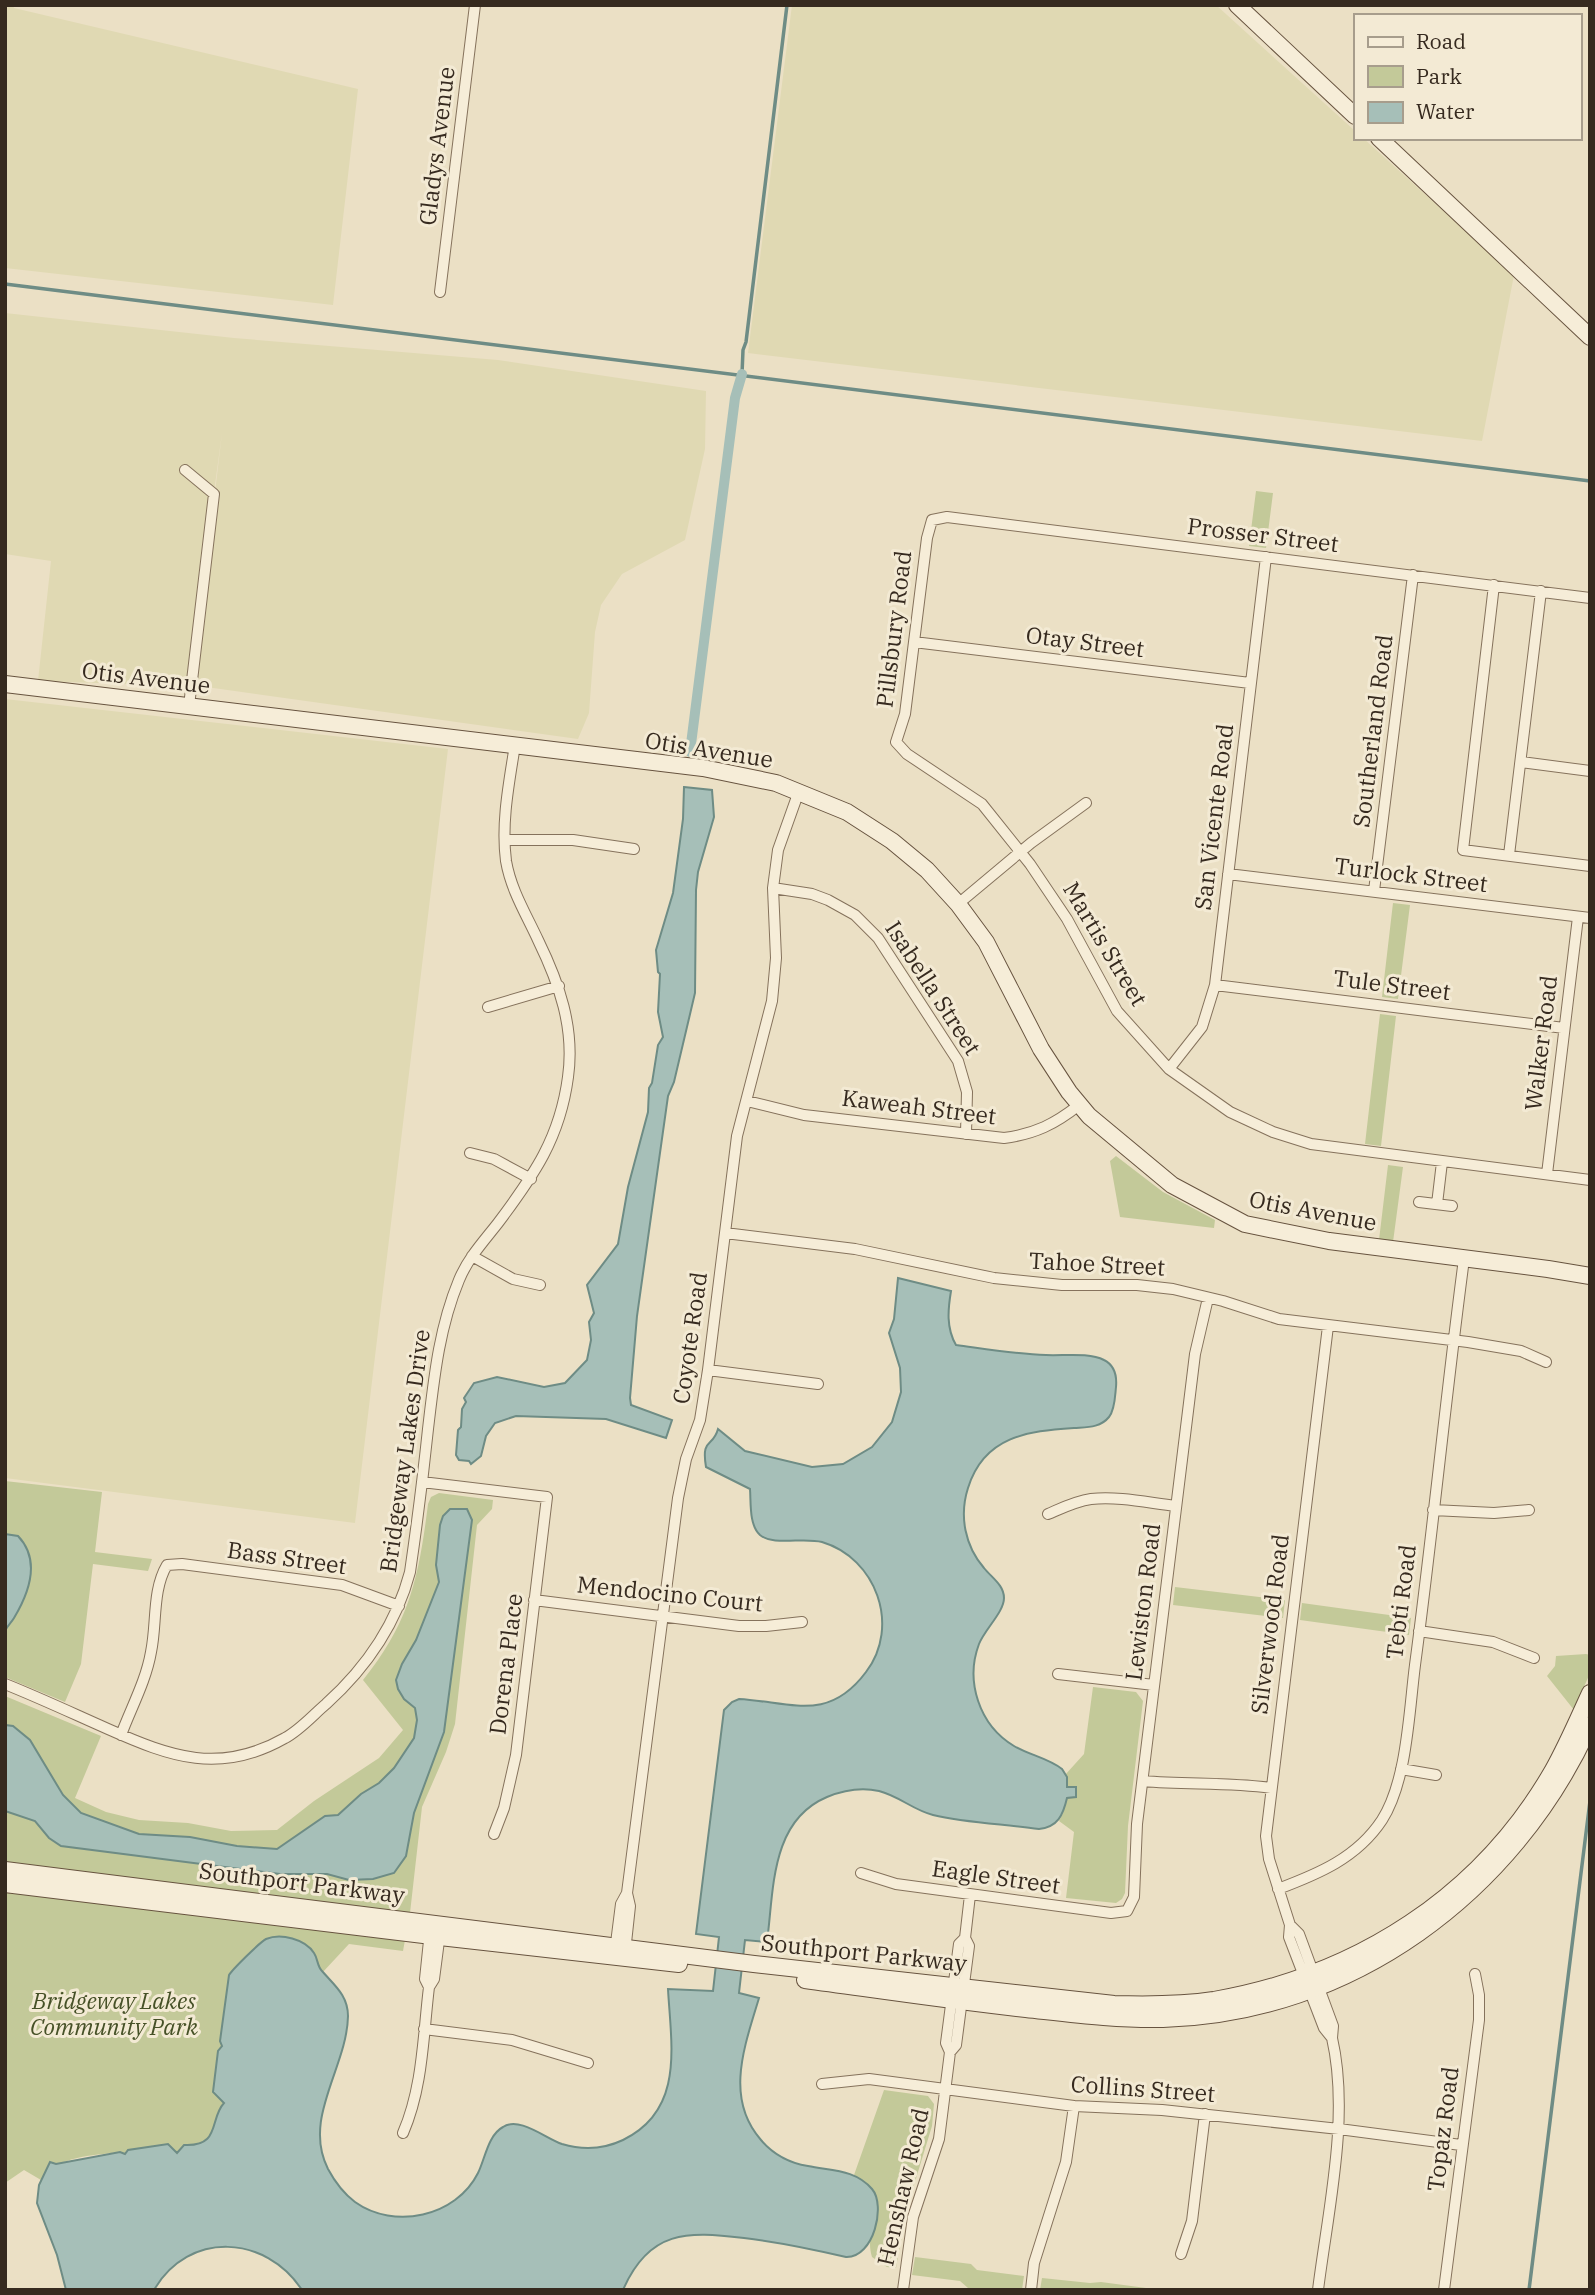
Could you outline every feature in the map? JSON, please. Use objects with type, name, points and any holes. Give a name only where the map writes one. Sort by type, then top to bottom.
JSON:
[{"type":"street","name":"Gladys Avenue","points":[[440,292],[475,5]]},
{"type":"street","points":[[1237,5],[1354,115]]},
{"type":"street","points":[[1381,140],[1590,337]]},
{"type":"street","points":[[185,470],[214,494],[189,706]]},
{"type":"street","name":"Prosser Street","points":[[932,520],[947,517],[1590,597]]},
{"type":"street","name":"Pillsbury Road","points":[[896,742],[905,714],[927,538],[932,520]]},
{"type":"street","name":"San Vicente Road","points":[[1169,1069],[1202,1027],[1215,985],[1266,557]]},
{"type":"street","name":"Southerland Road","points":[[1374,891],[1413,575]]},
{"type":"street","points":[[1494,585],[1463,850],[1590,866]]},
{"type":"street","points":[[1509,855],[1541,591]]},
{"type":"street","name":"Otay Street","points":[[914,642],[1250,683]]},
{"type":"street","name":"Otis Avenue","points":[[5,684],[703,768],[754,777],[799,791],[847,812],[892,841],[927,870],[958,904],[986,942],[1041,1049],[1079,1105],[1107,1132],[1172,1185],[1245,1224],[1329,1241],[1590,1276]]},
{"type":"street","name":"Martis Street","points":[[896,742],[907,754],[982,804],[1068,919],[1117,1011],[1169,1069],[1230,1112],[1273,1132],[1319,1145],[1590,1180]]},
{"type":"street","name":"Bridgeway Lakes Drive","points":[[5,1684],[159,1751],[188,1759],[226,1759],[248,1755],[288,1737],[348,1684],[379,1644],[399,1606],[410,1572],[437,1354],[446,1314],[472,1256],[531,1179],[547,1152],[562,1113],[569,1074],[570,1045],[559,986],[512,883],[506,862],[505,840],[514,745]]},
{"type":"street","points":[[1521,762],[1590,771]]},
{"type":"street","name":"Coyote Road","points":[[620,1952],[631,1906],[627,1893],[678,1498],[686,1459],[700,1420],[737,1136],[772,1001],[776,958],[773,888],[778,850],[799,791]]},
{"type":"street","points":[[958,904],[1020,852],[1086,803]]},
{"type":"street","points":[[505,840],[573,840],[634,849]]},
{"type":"street","name":"Turlock Street","points":[[1228,874],[1584,917]]},
{"type":"street","name":"Isabella Street","points":[[773,888],[812,894],[828,900],[855,915],[878,938],[958,1061],[967,1092],[966,1134]]},
{"type":"street","name":"Walker Road","points":[[1548,1174],[1564,1028],[1584,917]]},
{"type":"street","name":"Tule Street","points":[[1215,985],[1564,1028]]},
{"type":"street","points":[[488,1007],[559,986]]},
{"type":"street","name":"Kaweah Street","points":[[747,1101],[804,1115],[1004,1138],[1028,1135],[1056,1122],[1079,1105]]},
{"type":"street","points":[[470,1153],[494,1159],[531,1179]]},
{"type":"street","points":[[1437,1205],[1442,1162]]},
{"type":"street","points":[[1419,1202],[1452,1206]]},
{"type":"street","name":"Tahoe Street","points":[[725,1233],[855,1249],[994,1278],[1062,1285],[1137,1285],[1173,1289],[1279,1319],[1454,1340],[1521,1351],[1546,1362]]},
{"type":"street","points":[[472,1256],[513,1279],[540,1285]]},
{"type":"street","name":"Tebti Road","points":[[1278,1889],[1318,1874],[1358,1847],[1382,1820],[1401,1769],[1464,1259]]},
{"type":"street","name":"Lewiston Road","points":[[1126,1911],[1134,1896],[1137,1825],[1176,1506],[1195,1354],[1208,1297]]},
{"type":"street","name":"Silverwood Road","points":[[1318,2290],[1339,2129],[1341,2089],[1332,2038],[1333,2026],[1311,1982],[1299,1934],[1290,1925],[1269,1859],[1266,1836],[1328,1326]]},
{"type":"street","points":[[708,1370],[818,1384]]},
{"type":"street","name":"Dorena Place","points":[[422,1482],[547,1497],[516,1755],[504,1808],[494,1834]]},
{"type":"street","points":[[1048,1514],[1090,1499],[1176,1506]]},
{"type":"street","points":[[1433,1510],[1494,1513],[1529,1510]]},
{"type":"street","name":"Bass Street","points":[[121,1735],[147,1670],[152,1651],[160,1581],[167,1565],[182,1564],[342,1585],[399,1606]]},
{"type":"street","name":"Mendocino Court","points":[[534,1600],[739,1626],[802,1622]]},
{"type":"street","points":[[1419,1632],[1493,1642],[1534,1658]]},
{"type":"street","points":[[1058,1674],[1154,1685]]},
{"type":"street","name":"Southport Parkway","points":[[1311,1982],[1397,1933],[1436,1905],[1471,1874],[1503,1840],[1533,1801],[1553,1770],[1590,1693]]},
{"type":"street","name":"Southport Parkway","points":[[5,1884],[435,1930],[958,1993],[1166,2005],[1212,2000],[1284,1984],[1311,1982],[1367,1966],[1405,1944],[1445,1915],[1480,1884],[1513,1849],[1564,1777],[1590,1725]]},
{"type":"street","points":[[1401,1769],[1436,1775]]},
{"type":"street","points":[[1143,1781],[1226,1783],[1270,1788]]},
{"type":"street","name":"Southport Parkway","points":[[5,1870],[435,1930]]},
{"type":"street","name":"Eagle Street","points":[[861,1873],[896,1884],[970,1895],[1111,1913],[1126,1911]]},
{"type":"street","name":"Henshaw Road","points":[[903,2290],[913,2217],[939,2139],[950,2052],[946,2043],[969,1946],[965,1938],[970,1895]]},
{"type":"street","points":[[402,2133],[417,2091],[429,1987],[425,1979],[435,1930]]},
{"type":"street","name":"Topaz Road","points":[[1444,2290],[1479,2020],[1479,1995],[1475,1974]]},
{"type":"street","points":[[424,2029],[513,2040],[588,2063]]},
{"type":"street","name":"Collins Street","points":[[822,2084],[869,2079],[1074,2106],[1205,2114],[1461,2145]]},
{"type":"street","points":[[1031,2290],[1034,2263],[1066,2162],[1074,2106]]},
{"type":"street","points":[[1181,2254],[1192,2221],[1205,2114]]},
{"type":"shaded area","points":[[5,5],[358,89],[333,305],[5,268]]},
{"type":"shaded area","points":[[792,5],[1216,5],[1354,130],[1354,140],[1365,140],[1514,275],[1482,441],[748,353]]},
{"type":"shaded area","points":[[5,313],[234,338],[498,360],[706,391],[705,449],[685,540],[622,574],[601,605],[595,632],[589,713],[578,739],[192,685],[222,433],[188,686],[38,681],[51,561],[5,554]]},
{"type":"shaded area","points":[[5,699],[448,749],[355,1523],[5,1478]]},
{"type":"green space","points":[[1256,491],[1273,493],[1266,548],[1249,546]]},
{"type":"green space","points":[[1393,903],[1410,905],[1398,999],[1382,997]]},
{"type":"green space","points":[[1380,1014],[1396,1016],[1381,1146],[1365,1144]]},
{"type":"green space","points":[[1116,1156],[1163,1192],[1215,1220],[1214,1228],[1120,1217],[1110,1161]]},
{"type":"green space","points":[[1388,1165],[1403,1167],[1393,1242],[1379,1240]]},
{"type":"green space","points":[[5,1481],[102,1492],[95,1552],[152,1559],[148,1571],[93,1564],[81,1664],[65,1702],[5,1677]]},
{"type":"green space","points":[[439,1493],[493,1500],[492,1509],[477,1525],[455,1724],[422,1807],[410,1913],[5,1864],[5,1696],[101,1736],[75,1798],[106,1812],[139,1820],[188,1823],[231,1831],[277,1830],[314,1801],[379,1758],[403,1730],[363,1680],[379,1659],[402,1618],[416,1576],[428,1504],[431,1497]]},
{"type":"green space","points":[[1175,1587],[1285,1600],[1283,1618],[1173,1605]]},
{"type":"green space","points":[[1302,1603],[1411,1618],[1409,1635],[1300,1620]]},
{"type":"green space","points":[[1590,1655],[1590,1673],[1574,1710],[1547,1676],[1555,1666],[1556,1656]]},
{"type":"green space","points":[[1093,1687],[1136,1692],[1143,1701],[1128,1826],[1125,1893],[1116,1903],[1066,1898],[1074,1832],[1059,1821],[1066,1797],[1076,1797],[1067,1787],[1065,1775],[1084,1754]]},
{"type":"green space","name":"Bridgeway Lakes Community Park","points":[[5,1891],[405,1940],[403,1951],[349,1944],[322,1973],[316,1958],[299,1943],[282,1938],[265,1943],[235,1967],[229,1976],[220,2041],[222,2046],[218,2051],[224,2102],[209,2136],[204,2141],[184,2145],[177,2153],[128,2150],[125,2154],[119,2152],[76,2158],[57,2166],[41,2180],[24,2170],[5,2183]]},
{"type":"green space","points":[[884,2090],[928,2096],[934,2104],[932,2126],[907,2208],[896,2268],[887,2267],[872,2257],[870,2244],[877,2205],[875,2195],[854,2175]]},
{"type":"green space","points":[[915,2257],[971,2264],[977,2270],[1024,2276],[1022,2290],[968,2288],[960,2281],[912,2275]]},
{"type":"green space","points":[[1042,2278],[1101,2282],[1161,2290],[1040,2290]]},
{"type":"water","points":[[684,787],[712,790],[714,817],[698,872],[695,993],[674,1082],[668,1096],[637,1316],[630,1398],[631,1405],[672,1420],[666,1438],[606,1419],[516,1416],[495,1423],[486,1436],[481,1456],[471,1464],[469,1461],[459,1460],[456,1455],[458,1430],[466,1402],[464,1398],[474,1383],[497,1377],[544,1387],[565,1383],[587,1360],[591,1340],[589,1322],[594,1313],[587,1285],[618,1244],[628,1187],[648,1112],[649,1088],[658,1045],[663,1037],[658,1012],[660,974],[656,950],[673,893],[683,819]]},
{"type":"water","points":[[898,1278],[951,1291],[949,1325],[956,1345],[1024,1354],[1084,1355],[1098,1358],[1112,1368],[1116,1383],[1112,1411],[1102,1423],[1088,1427],[1040,1431],[996,1447],[975,1471],[964,1509],[965,1530],[972,1550],[1000,1585],[1004,1598],[1001,1609],[979,1644],[975,1658],[978,1701],[992,1726],[1002,1737],[1014,1746],[1062,1769],[1067,1777],[1067,1787],[1076,1787],[1076,1797],[1067,1798],[1055,1823],[1039,1829],[933,1815],[886,1793],[866,1789],[827,1797],[808,1808],[795,1822],[785,1840],[774,1880],[767,1942],[745,1940],[739,1993],[759,1998],[741,2071],[743,2107],[761,2140],[776,2154],[801,2165],[850,2174],[872,2189],[878,2207],[877,2218],[875,2229],[864,2249],[856,2255],[846,2257],[757,2240],[688,2236],[658,2245],[633,2270],[623,2290],[302,2290],[287,2272],[269,2258],[249,2250],[228,2247],[207,2249],[187,2257],[169,2271],[154,2290],[66,2290],[57,2255],[37,2203],[39,2185],[50,2162],[56,2164],[120,2152],[125,2154],[128,2150],[168,2144],[177,2153],[184,2145],[204,2142],[209,2137],[219,2109],[224,2103],[213,2092],[218,2051],[222,2046],[220,2041],[229,1975],[258,1945],[272,1937],[292,1938],[310,1948],[320,1969],[346,2002],[346,2035],[323,2112],[321,2150],[328,2169],[340,2187],[355,2202],[371,2211],[405,2217],[440,2209],[455,2200],[468,2188],[478,2173],[494,2136],[509,2124],[532,2129],[562,2144],[593,2148],[623,2140],[643,2127],[657,2112],[670,2074],[668,1989],[713,1991],[719,1937],[696,1934],[724,1710],[739,1699],[808,1706],[837,1698],[852,1688],[866,1672],[876,1654],[881,1635],[882,1615],[877,1596],[869,1578],[857,1563],[841,1550],[822,1542],[781,1541],[760,1535],[752,1520],[750,1489],[706,1467],[706,1447],[718,1429],[745,1451],[812,1467],[843,1464],[872,1447],[892,1422],[901,1392],[900,1368],[889,1333],[894,1319]]},
{"type":"water","points":[[450,1509],[467,1509],[472,1520],[444,1732],[414,1813],[406,1856],[394,1873],[373,1879],[349,1880],[327,1874],[280,1874],[61,1846],[49,1838],[35,1821],[5,1811],[5,1725],[13,1726],[30,1740],[63,1795],[81,1813],[139,1834],[190,1837],[237,1846],[277,1849],[325,1816],[338,1815],[394,1768],[414,1738],[417,1720],[415,1708],[404,1699],[396,1680],[416,1640],[439,1582],[436,1565],[440,1525],[443,1516]]},
{"type":"water","points":[[5,1534],[18,1536],[25,1545],[31,1566],[24,1598],[5,1631]]},
{"type":"waterway","points":[[742,374],[787,5]]},
{"type":"waterway","points":[[5,284],[1590,481]]},
{"type":"waterway","points":[[690,752],[735,398],[742,374]]},
{"type":"waterway","points":[[1529,2290],[1590,1801]]}]
